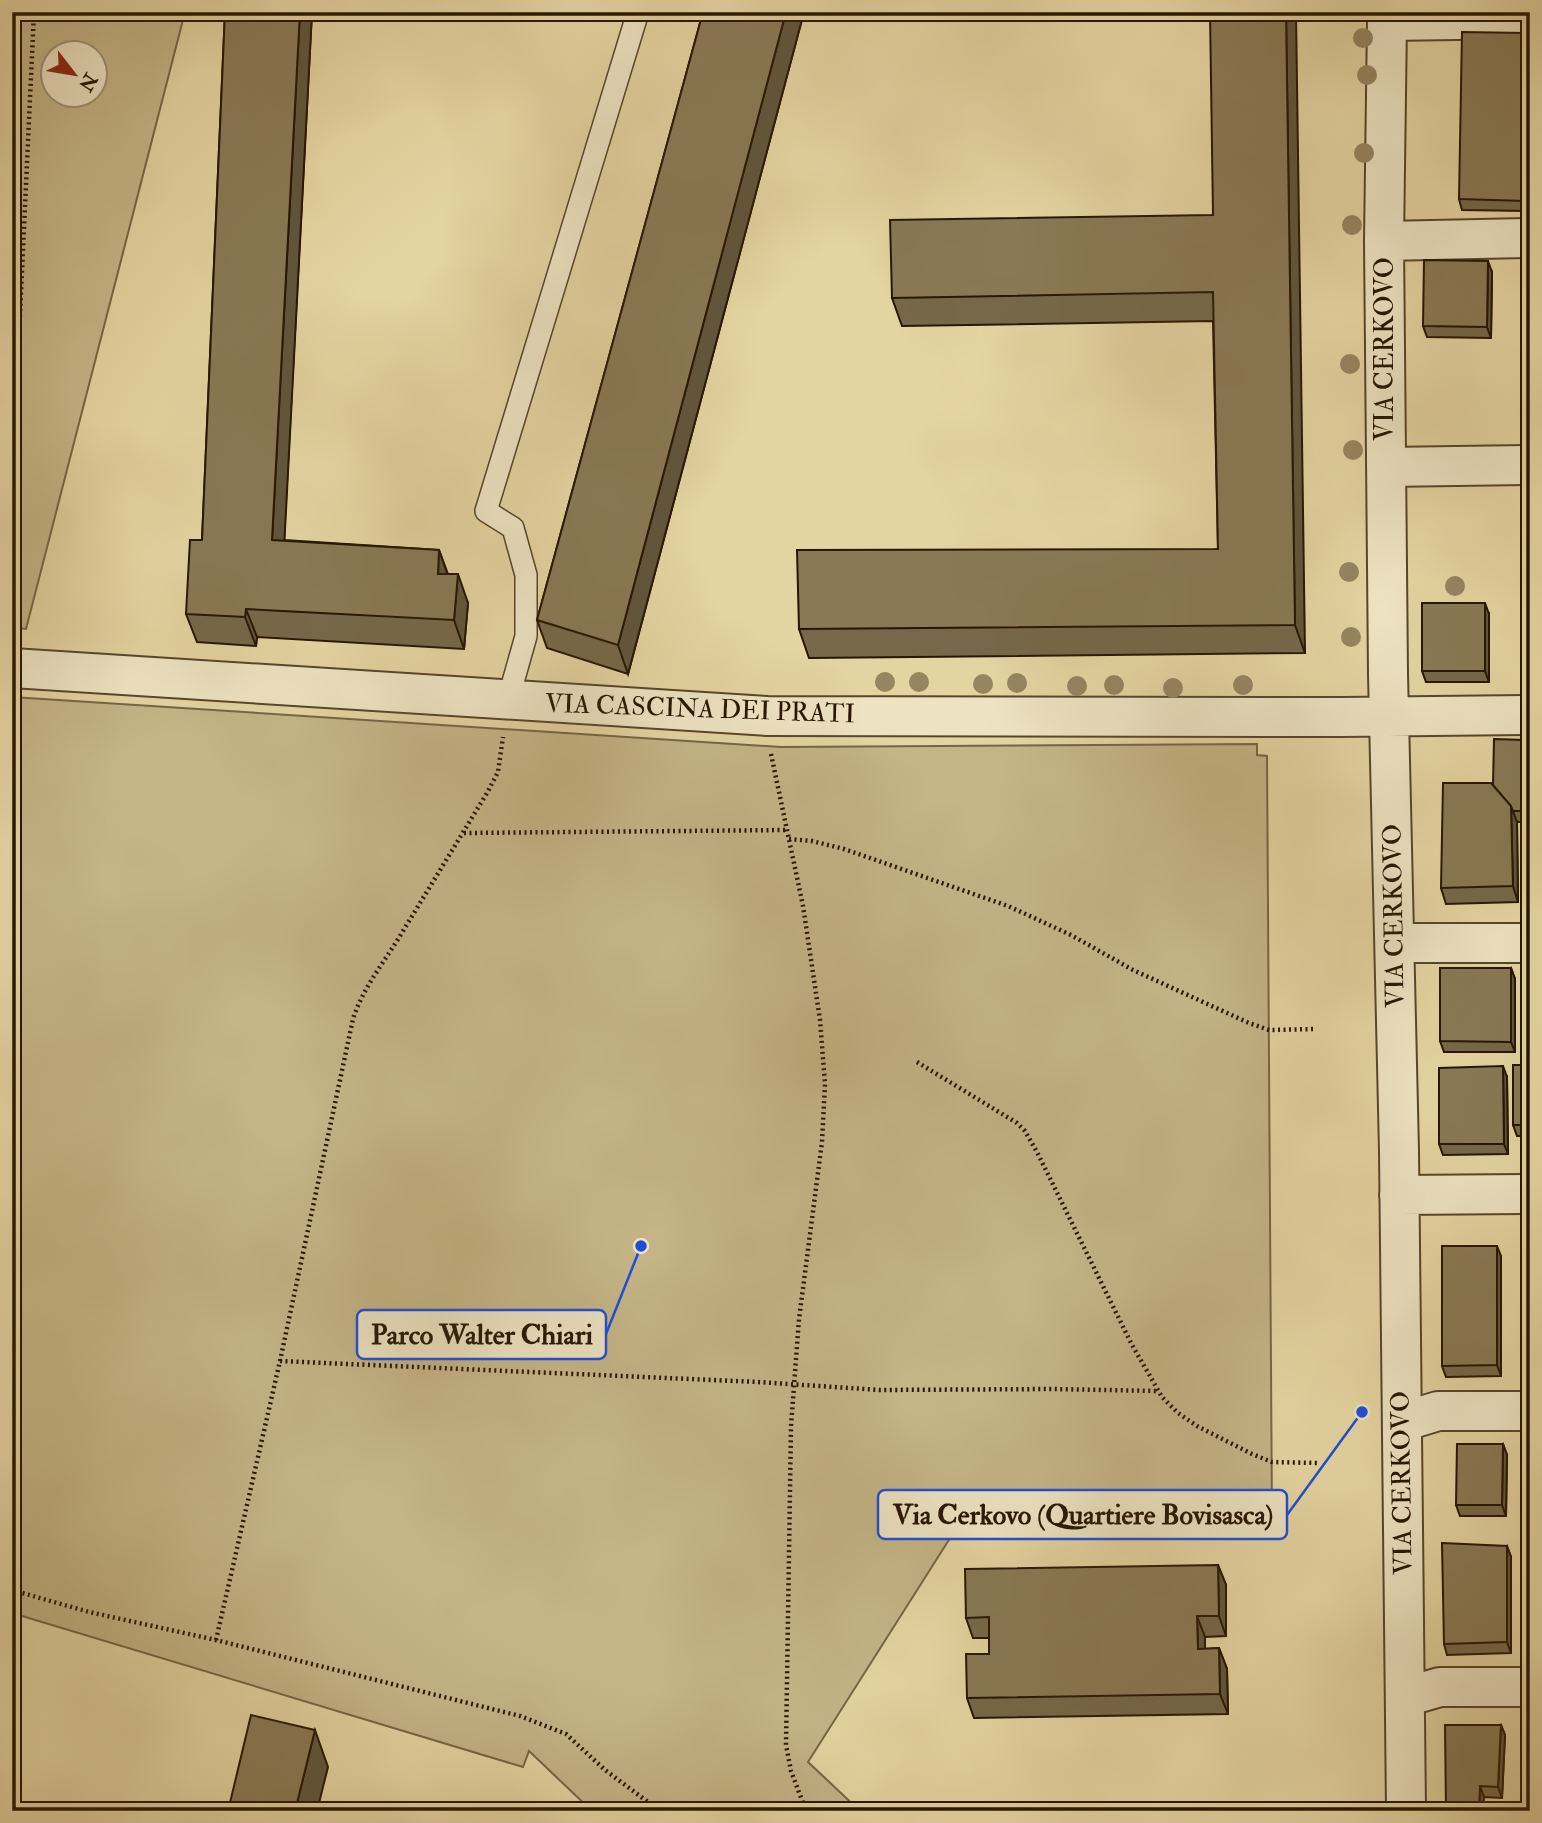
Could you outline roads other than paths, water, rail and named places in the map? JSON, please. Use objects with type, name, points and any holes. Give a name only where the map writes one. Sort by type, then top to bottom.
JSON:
[{"type":"street","name":"VIA CERKOVO","points":[[1406,1811],[1399,1195],[1386,467],[1384,241],[1387,21],[1530,19]]},
{"type":"street","points":[[1384,241],[1530,238]]},
{"type":"street","points":[[1386,467],[1530,465]]},
{"type":"street","name":"VIA CASCINA DEI PRATI","points":[[12,668],[767,716],[1530,715]]},
{"type":"street","points":[[1395,943],[1530,943]]},
{"type":"street","points":[[1399,1195],[1530,1194]]},
{"type":"street","points":[[1402,1422],[1438,1411],[1530,1412]]},
{"type":"street","points":[[1405,1697],[1440,1687],[1530,1687]]},
{"type":"lane","points":[[508,700],[526,636],[526,575],[513,528],[486,511],[638,12]]},
{"type":"place","name":"Parco Walter Chiari","points":[[641,1246]]},
{"type":"place","name":"Via Cerkovo (Quartiere Bovisasca)","points":[[1362,1412]]}]
